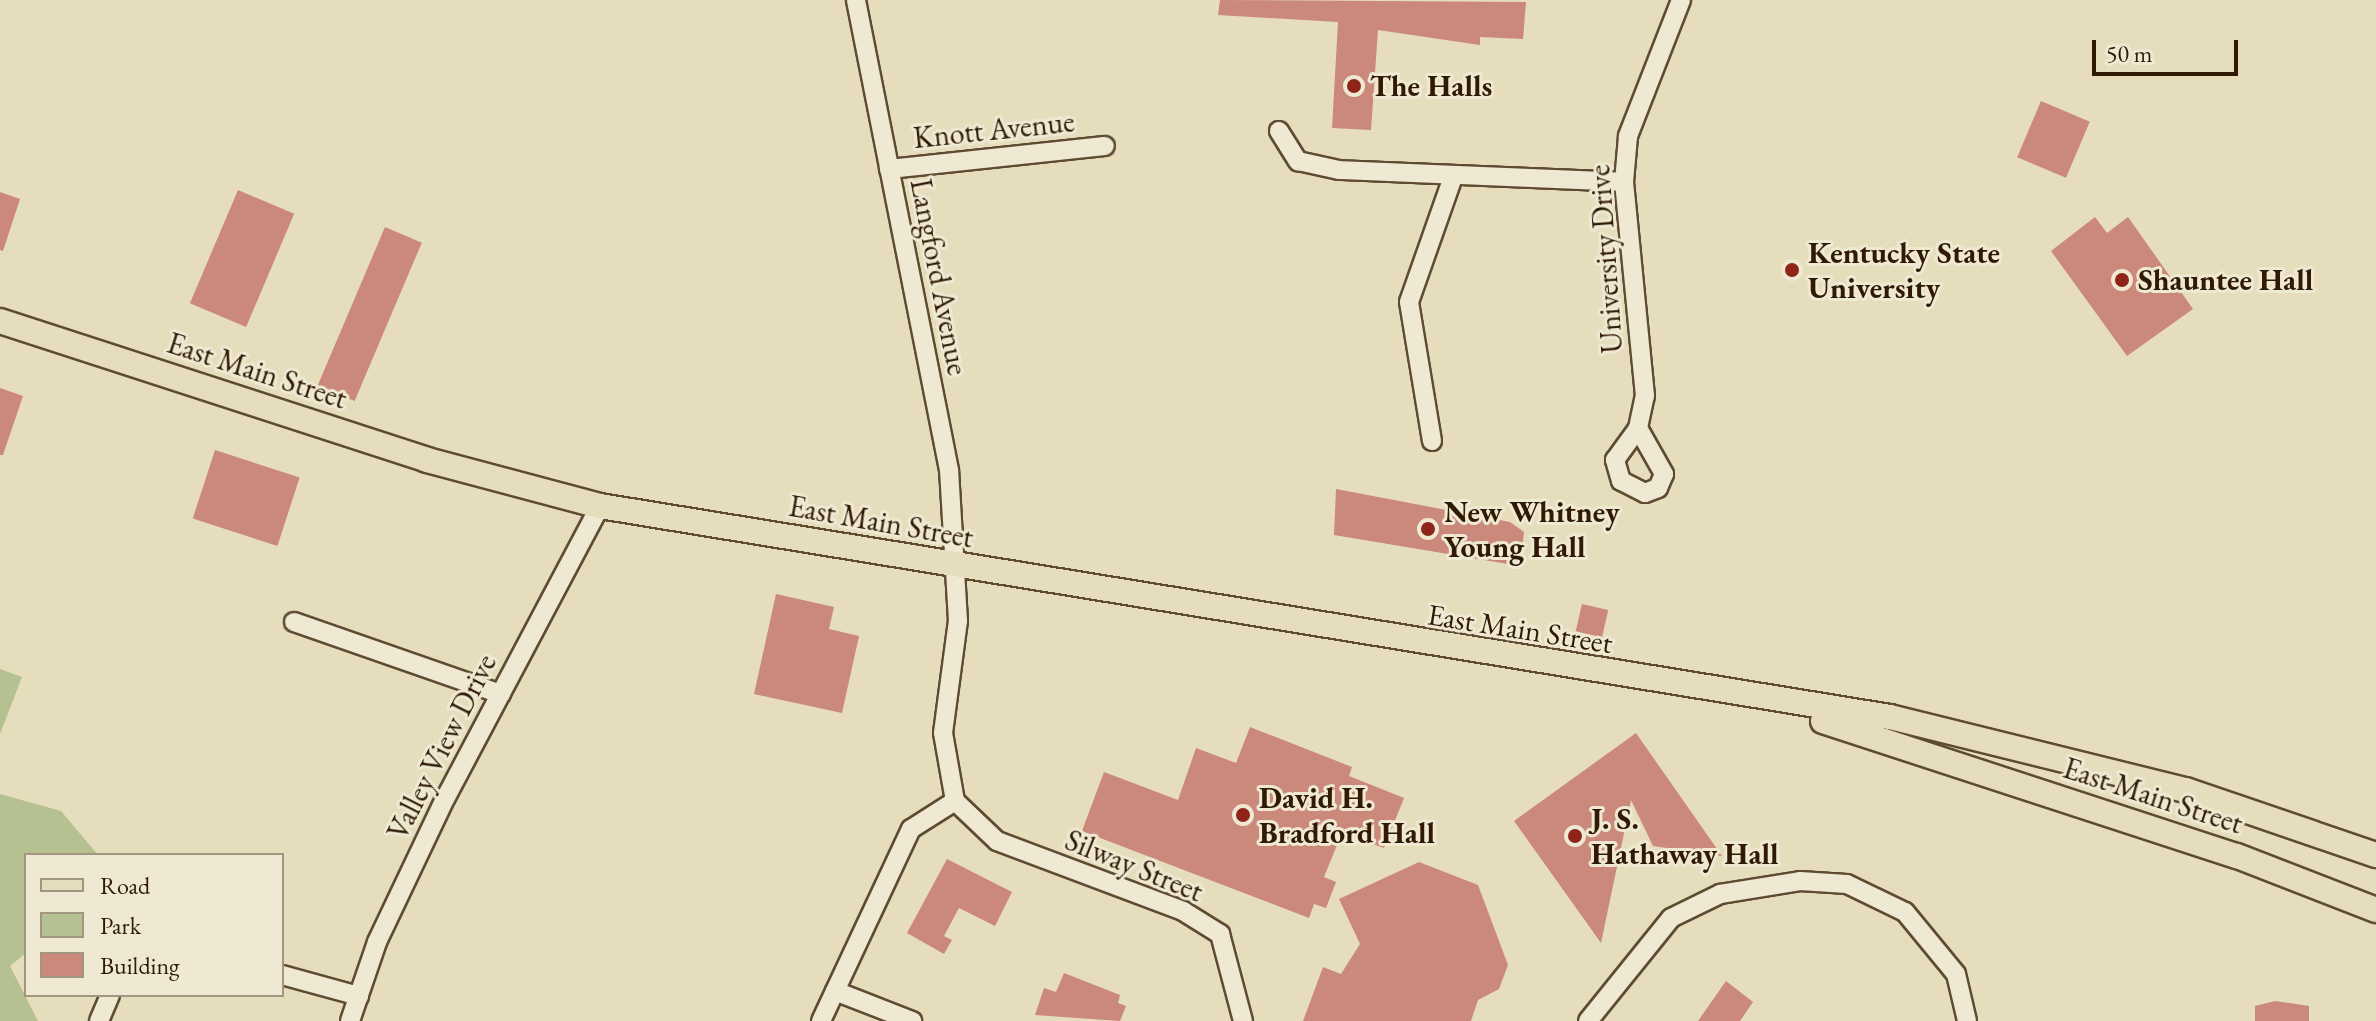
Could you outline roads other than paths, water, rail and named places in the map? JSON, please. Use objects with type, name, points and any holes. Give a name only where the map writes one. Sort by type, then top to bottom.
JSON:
[{"type":"main road","name":"East Main Street","points":[[0,321],[433,462],[600,506],[1771,704],[1890,717],[2042,752],[2242,806],[2376,855]]},
{"type":"main road","name":"East Main Street","points":[[1771,704],[2237,856],[2376,910]]},
{"type":"street","name":"Langford Avenue","points":[[856,0],[949,470],[952,567],[958,621],[943,733],[955,801]]},
{"type":"street","name":"University Drive","points":[[1638,428],[1645,396],[1624,182],[1628,136],[1681,0]]},
{"type":"street","points":[[1279,131],[1289,154],[1314,166],[1452,180],[1624,182]]},
{"type":"street","name":"Knott Avenue","points":[[889,169],[1105,146]]},
{"type":"street","points":[[1432,441],[1409,302],[1452,180]]},
{"type":"street","name":"Valley View Drive","points":[[350,1021],[377,942],[501,694],[600,506]]},
{"type":"street","points":[[294,622],[501,694]]},
{"type":"street","points":[[821,1021],[911,829],[955,801]]},
{"type":"street","name":"Silway Street","points":[[955,801],[997,841],[1183,911],[1220,934],[1243,1021]]},
{"type":"street","points":[[1588,1021],[1671,918],[1720,894],[1800,881],[1847,884],[1905,912],[1956,974],[1967,1021]]},
{"type":"street","points":[[284,976],[359,996]]},
{"type":"street","points":[[835,991],[912,1021]]},
{"type":"street","points":[[99,1021],[109,997]]},
{"type":"place","name":"The Halls","points":[[1354,86]]},
{"type":"place","name":"Kentucky State University","points":[[1792,270]]},
{"type":"place","name":"Shauntee Hall","points":[[2122,280]]},
{"type":"place","name":"New Whitney Young Hall","points":[[1428,529]]},
{"type":"place","name":"David H. Bradford Hall","points":[[1243,815]]},
{"type":"place","name":"J. S. Hathaway Hall","points":[[1575,836]]}]
